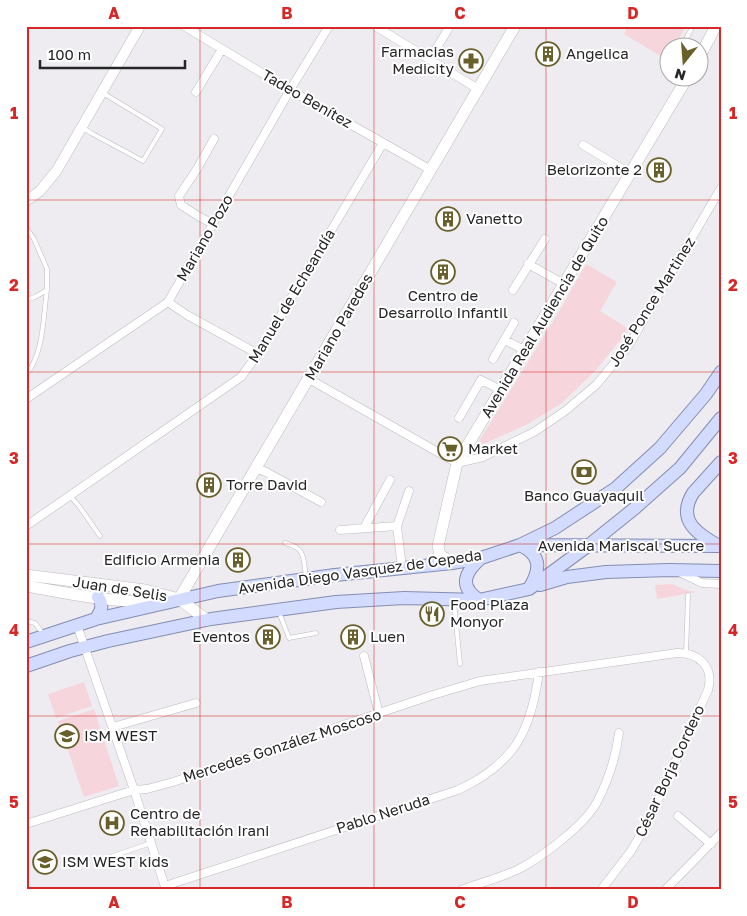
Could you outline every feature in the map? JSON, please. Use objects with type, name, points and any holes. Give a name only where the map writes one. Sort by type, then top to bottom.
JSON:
[{"type":"main road","name":"Mariano Paredes","points":[[180,599],[515,26]]},
{"type":"main road","points":[[710,38],[716,26]]},
{"type":"main road","name":"Avenida Real Audiencia de Quito","points":[[452,562],[440,555],[438,546],[457,463],[681,88]]},
{"type":"main road","name":"Avenida Diego Vasquez de Cepeda","points":[[26,642],[96,619],[218,591],[481,558],[520,545],[555,528],[616,488],[660,448],[706,394],[721,372]]},
{"type":"main road","name":"Avenida Diego Vasquez de Cepeda","points":[[26,666],[85,648],[206,620],[346,601],[404,598],[479,600],[528,589],[636,508],[680,468],[721,418]]},
{"type":"main road","points":[[720,546],[703,537],[690,525],[687,509],[693,493],[721,462]]},
{"type":"main road","points":[[520,545],[529,549],[534,554],[538,564],[534,580],[528,589]]},
{"type":"main road","name":"Avenida Mariscal Sucre","points":[[520,545],[720,546]]},
{"type":"main road","points":[[479,600],[469,592],[466,580],[472,566],[481,558]]},
{"type":"main road","name":"Avenida Mariscal Sucre","points":[[528,589],[568,576],[606,572],[721,571]]},
{"type":"main road","name":"Juan de Selis","points":[[26,575],[34,584],[98,597],[143,602],[180,599]]},
{"type":"main road","name":"Juan de Selis","points":[[34,584],[145,590],[180,599]]},
{"type":"main road","points":[[96,619],[102,608],[102,602],[98,597]]},
{"type":"main road","points":[[180,599],[206,620]]},
{"type":"street","points":[[26,201],[50,181],[140,26]]},
{"type":"street","name":"Tadeo Benítez","points":[[184,26],[290,90],[431,170]]},
{"type":"street","name":"Mariano Pozo","points":[[26,399],[168,302],[329,26]]},
{"type":"street","points":[[375,26],[478,89]]},
{"type":"street","points":[[430,59],[450,26]]},
{"type":"street","points":[[196,92],[222,49]]},
{"type":"street","points":[[213,224],[181,205],[179,196],[214,139]]},
{"type":"street","name":"Manuel de Echeandía","points":[[26,526],[241,377],[258,354],[383,143]]},
{"type":"street","points":[[583,145],[631,174]]},
{"type":"street","name":"José Ponce Martinez","points":[[457,463],[483,457],[528,435],[566,411],[596,386],[629,345],[721,188]]},
{"type":"street","points":[[513,290],[545,239]]},
{"type":"street","points":[[528,264],[564,284]]},
{"type":"street","points":[[168,302],[186,315],[258,354]]},
{"type":"street","points":[[492,359],[514,323]]},
{"type":"street","points":[[505,340],[524,350]]},
{"type":"street","points":[[309,379],[457,463]]},
{"type":"street","points":[[459,418],[481,380],[501,390]]},
{"type":"street","points":[[256,468],[321,502]]},
{"type":"street","points":[[364,528],[390,480]]},
{"type":"street","points":[[402,568],[397,526],[409,491]]},
{"type":"street","points":[[340,530],[397,526]]},
{"type":"street","points":[[675,570],[702,583],[721,584]]},
{"type":"street","points":[[77,625],[166,888]]},
{"type":"street","points":[[539,672],[686,653]]},
{"type":"street","name":"César Borja Cordero","points":[[601,890],[631,851],[648,822],[708,690],[710,679],[706,667],[698,657],[686,653]]},
{"type":"street","points":[[364,656],[379,714]]},
{"type":"street","name":"Mercedes González Moscoso","points":[[26,824],[134,790],[147,789],[173,782],[480,681],[539,672]]},
{"type":"street","name":"Pablo Neruda","points":[[166,888],[458,790],[475,782],[503,760],[516,745],[525,730],[536,697],[539,672]]},
{"type":"street","points":[[112,728],[196,703]]},
{"type":"street","points":[[461,890],[512,872],[560,842],[596,803],[616,752],[619,733]]},
{"type":"street","points":[[678,816],[711,844]]},
{"type":"street","points":[[665,890],[721,833]]},
{"type":"lane","points":[[686,38],[693,26]]},
{"type":"lane","points":[[82,127],[143,161],[162,129],[102,92]]},
{"type":"lane","points":[[26,227],[34,239],[47,269],[47,290],[40,342],[33,367],[26,375]]},
{"type":"lane","points":[[26,300],[47,290]]},
{"type":"lane","points":[[70,496],[100,536]]},
{"type":"lane","points":[[285,543],[299,548],[302,552],[306,579]]},
{"type":"lane","points":[[686,653],[688,595]]},
{"type":"lane","points":[[454,600],[460,664]]},
{"type":"lane","points":[[278,610],[289,638],[316,633]]},
{"type":"lane","points":[[26,621],[35,623],[44,636]]},
{"type":"lane","points":[[113,856],[151,843]]},
{"type":"shaded area","points":[[628,26],[686,26],[679,38],[660,38],[660,56],[624,34]]},
{"type":"shaded area","points":[[586,264],[617,282],[600,311],[629,329],[596,370],[562,403],[528,424],[477,447],[476,446],[557,315]]},
{"type":"shaded area","points":[[672,584],[696,592],[657,599],[655,585]]},
{"type":"shaded area","points":[[84,682],[92,706],[56,718],[48,694]]},
{"type":"shaded area","points":[[94,709],[119,786],[84,797],[58,721]]},
{"type":"place","name":"Angelica","points":[[548,54]]},
{"type":"place","name":"Farmacias Medicity","points":[[471,61]]},
{"type":"place","name":"Belorizonte 2","points":[[659,170]]},
{"type":"place","name":"Vanetto","points":[[448,219]]},
{"type":"place","name":"Centro de Desarrollo Infantil","points":[[443,272]]},
{"type":"place","name":"Market","points":[[450,449]]},
{"type":"place","name":"Banco Guayaquil","points":[[584,472]]},
{"type":"place","name":"Torre David","points":[[209,485]]},
{"type":"place","name":"Edificio Armenia","points":[[238,560]]},
{"type":"place","name":"Food Plaza Monyor","points":[[432,614]]},
{"type":"place","name":"Eventos","points":[[268,637]]},
{"type":"place","name":"Luen","points":[[353,637]]},
{"type":"place","name":"ISM WEST","points":[[67,736]]},
{"type":"place","name":"Centro de Rehabilitación Irani","points":[[112,823]]},
{"type":"place","name":"ISM WEST kids","points":[[45,862]]}]
